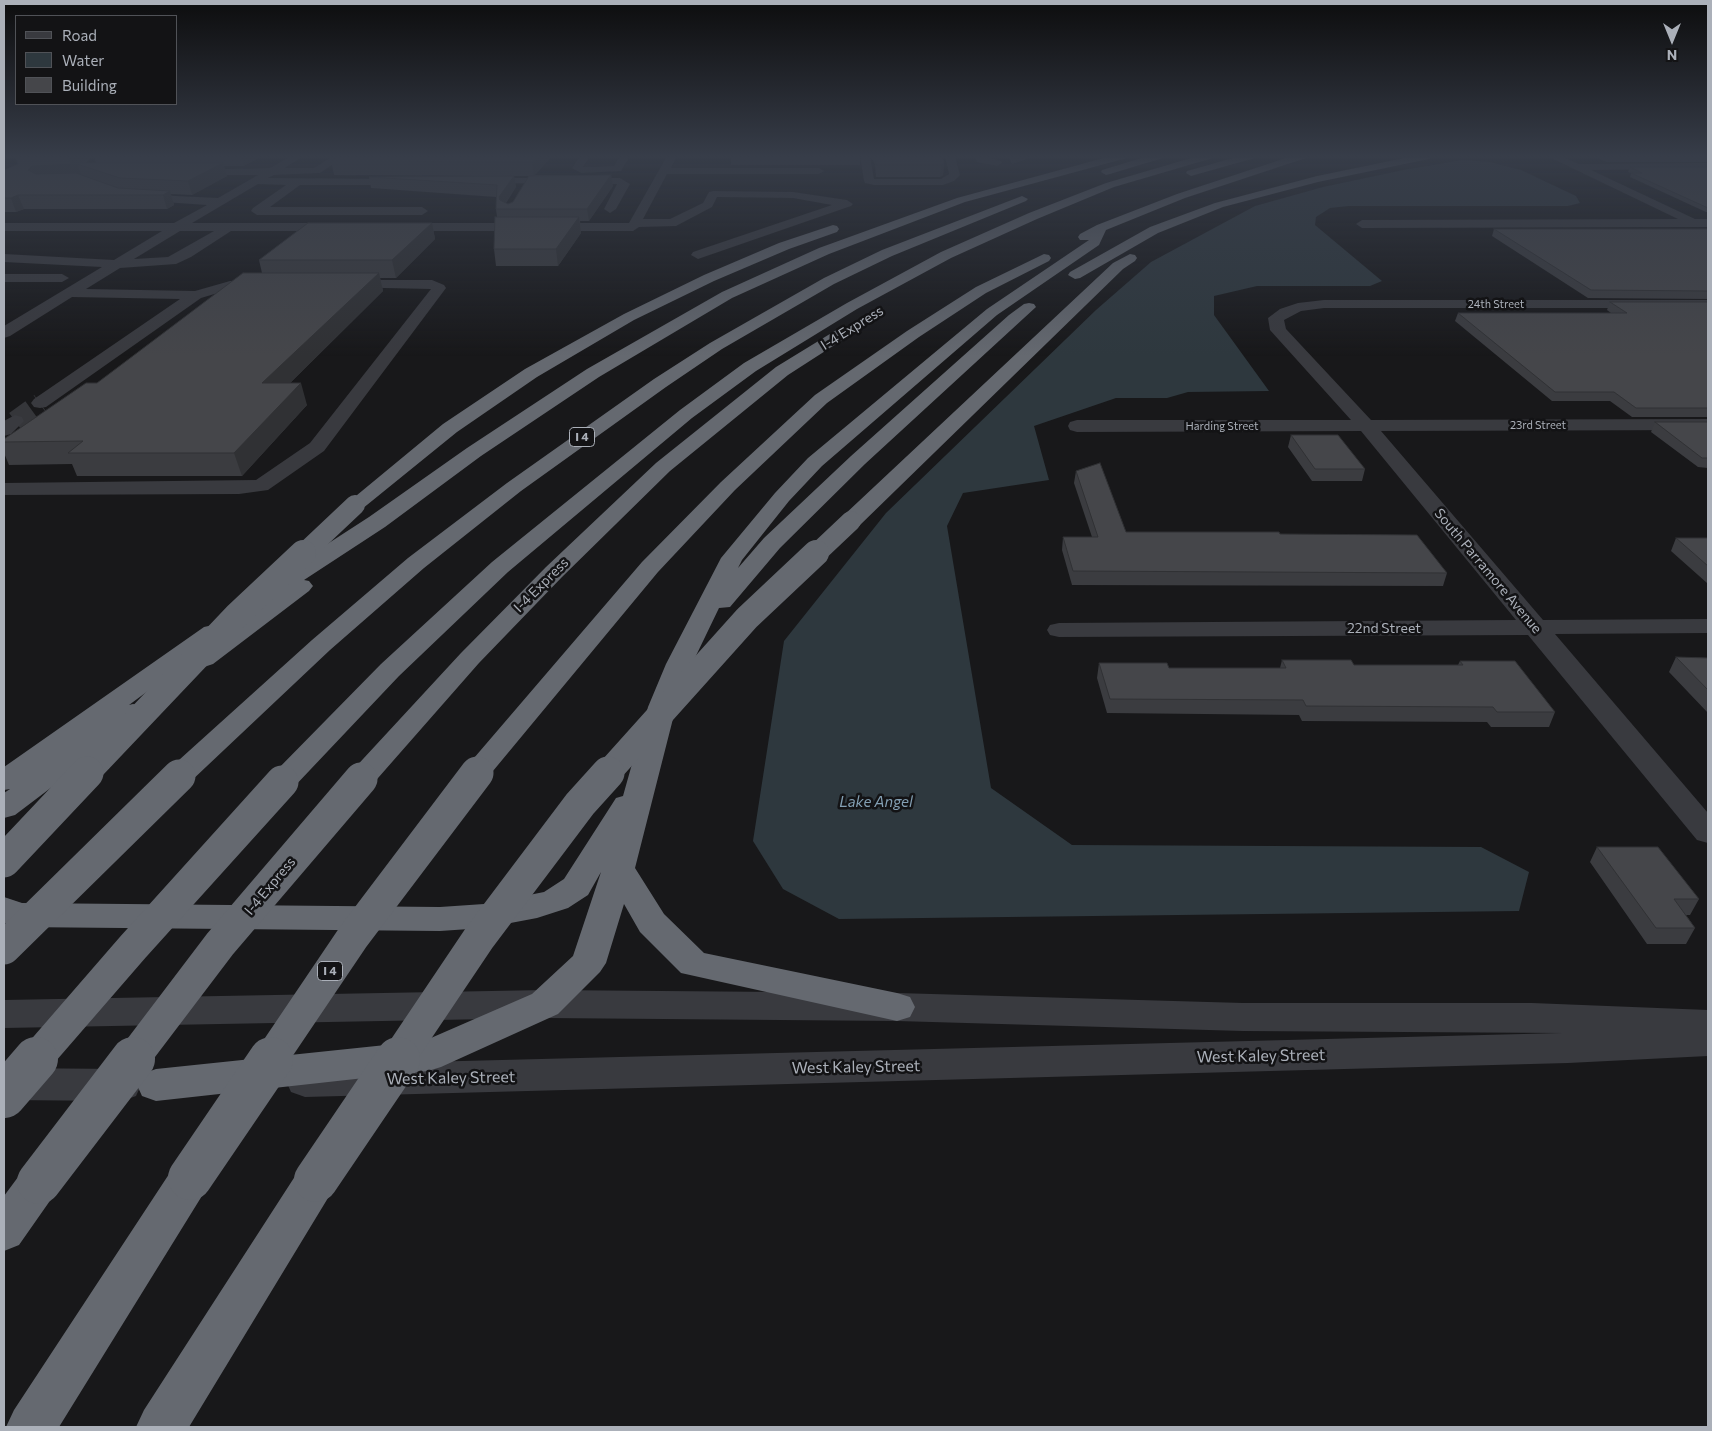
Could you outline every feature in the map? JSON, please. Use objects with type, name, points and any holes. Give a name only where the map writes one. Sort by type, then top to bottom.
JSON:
[{"type":"highway","points":[[4,861],[237,615],[355,505],[450,428],[531,373],[621,321],[739,265],[784,246],[852,223]]},
{"type":"highway","points":[[588,358],[653,317],[702,292],[780,254],[863,223]]},
{"type":"highway","points":[[4,781],[272,590],[377,522],[474,452],[593,373],[727,295],[797,263],[897,223]]},
{"type":"highway","name":"I 4","points":[[4,948],[179,776],[321,645],[416,563],[552,459],[716,346],[829,281],[887,253],[960,223]]},
{"type":"highway","name":"I-4 Express","points":[[4,1096],[133,947],[282,782],[390,670],[500,567],[686,414],[750,367],[852,306],[946,255],[1017,223]]},
{"type":"highway","name":"I-4 Express","points":[[872,315],[926,282],[1053,223]]},
{"type":"highway","name":"I 4","points":[[31,1427],[190,1178],[353,937],[478,771],[650,567],[728,486],[821,399],[913,334],[980,290],[1115,223]]},
{"type":"highway","points":[[1064,282],[1154,230],[1171,223]]},
{"type":"highway","points":[[161,1427],[316,1180],[479,938],[580,804],[747,618],[1118,266],[1170,232],[1194,223]]},
{"type":"highway","points":[[156,1085],[428,1056],[545,1004],[588,963],[619,868],[662,707],[691,640],[732,558],[782,497],[815,462],[992,312],[1094,242],[1102,228]]},
{"type":"highway","points":[[691,640],[772,543],[858,460],[1014,318],[1042,297]]},
{"type":"highway","name":"I-4 Express","points":[[4,1231],[39,1182],[220,944],[361,779],[502,624],[663,467],[782,371],[855,326]]},
{"type":"highway","points":[[474,452],[551,383]]},
{"type":"highway","points":[[4,808],[293,594],[377,522]]},
{"type":"highway","points":[[4,909],[18,915],[440,919],[484,916],[537,906],[556,900],[576,887],[642,781]]},
{"type":"highway","points":[[619,868],[652,923],[693,964],[897,1007]]},
{"type":"street","points":[[8,328],[71,293],[185,223]]},
{"type":"street","points":[[382,223],[381,224],[457,232],[567,231],[627,228],[672,223]]},
{"type":"street","points":[[627,228],[631,223]]},
{"type":"street","points":[[698,256],[793,223]]},
{"type":"street","points":[[1695,223],[1708,230]]},
{"type":"street","points":[[1362,224],[1708,223]]},
{"type":"street","points":[[4,227],[353,227],[336,237]]},
{"type":"street","points":[[4,258],[119,264],[171,261],[186,254],[228,227]]},
{"type":"street","points":[[287,237],[300,227]]},
{"type":"street","points":[[394,237],[405,227]]},
{"type":"street","points":[[4,278],[96,278]]},
{"type":"street","points":[[71,293],[196,295],[230,286],[278,284]]},
{"type":"street","points":[[4,489],[239,488],[261,486],[317,447],[439,288],[432,284],[326,284]]},
{"type":"street","points":[[40,404],[196,295]]},
{"type":"street","name":"24th Street","points":[[1285,312],[1298,307],[1324,304],[1708,304]]},
{"type":"street","name":"South Parramore Avenue","points":[[1285,312],[1276,318],[1278,330],[1367,426],[1708,833]]},
{"type":"street","name":"23rd Street","points":[[1367,426],[1708,424]]},
{"type":"street","name":"Harding Street","points":[[1077,426],[1367,426]]},
{"type":"street","name":"22nd Street","points":[[1059,630],[1708,626]]},
{"type":"street","points":[[4,1014],[545,1004],[897,1007],[1243,1017],[1532,1017],[1708,1025]]},
{"type":"street","name":"West Kaley Street","points":[[4,1084],[156,1085],[1568,1048],[1708,1040]]},
{"type":"water","name":"Lake Angel","points":[[1224,223],[1315,223],[1315,225],[1382,281],[1370,286],[1257,286],[1214,296],[1214,315],[1269,391],[1188,392],[1167,398],[1116,398],[1034,426],[1049,480],[963,493],[947,526],[991,788],[1072,845],[1481,847],[1529,872],[1519,911],[839,919],[783,889],[753,841],[784,641],[886,513],[1096,310],[1151,262]]},
{"type":"building","points":[[308,223],[432,223],[392,260],[259,260]]},
{"type":"building","points":[[495,223],[575,223],[556,249],[494,249]]},
{"type":"building","points":[[1494,229],[1708,229],[1708,291],[1591,290]]},
{"type":"building","points":[[243,273],[379,273],[262,383],[301,383],[234,453],[68,453],[83,441],[4,442],[4,439],[86,383],[97,383]]},
{"type":"building","points":[[1610,302],[1708,302],[1708,408],[1636,408],[1614,392],[1555,392],[1458,313],[1627,313]]},
{"type":"building","points":[[1655,422],[1708,422],[1708,458],[1702,458]]},
{"type":"building","points":[[1291,435],[1338,435],[1365,469],[1315,469]]},
{"type":"building","points":[[1100,463],[1126,532],[1279,532],[1280,534],[1417,535],[1447,573],[1073,571],[1063,537],[1098,537],[1076,471]]},
{"type":"building","points":[[1676,538],[1708,538],[1708,566]]},
{"type":"building","points":[[1676,657],[1708,658],[1708,690]]},
{"type":"building","points":[[1282,660],[1351,660],[1354,665],[1463,665],[1460,661],[1515,661],[1555,712],[1497,712],[1493,707],[1306,706],[1303,700],[1110,699],[1099,663],[1167,663],[1169,668],[1286,668]]},
{"type":"building","points":[[1597,847],[1658,847],[1699,899],[1674,899],[1695,928],[1656,928]]},
{"type":"tunnel","points":[[15,421],[40,403]]}]
